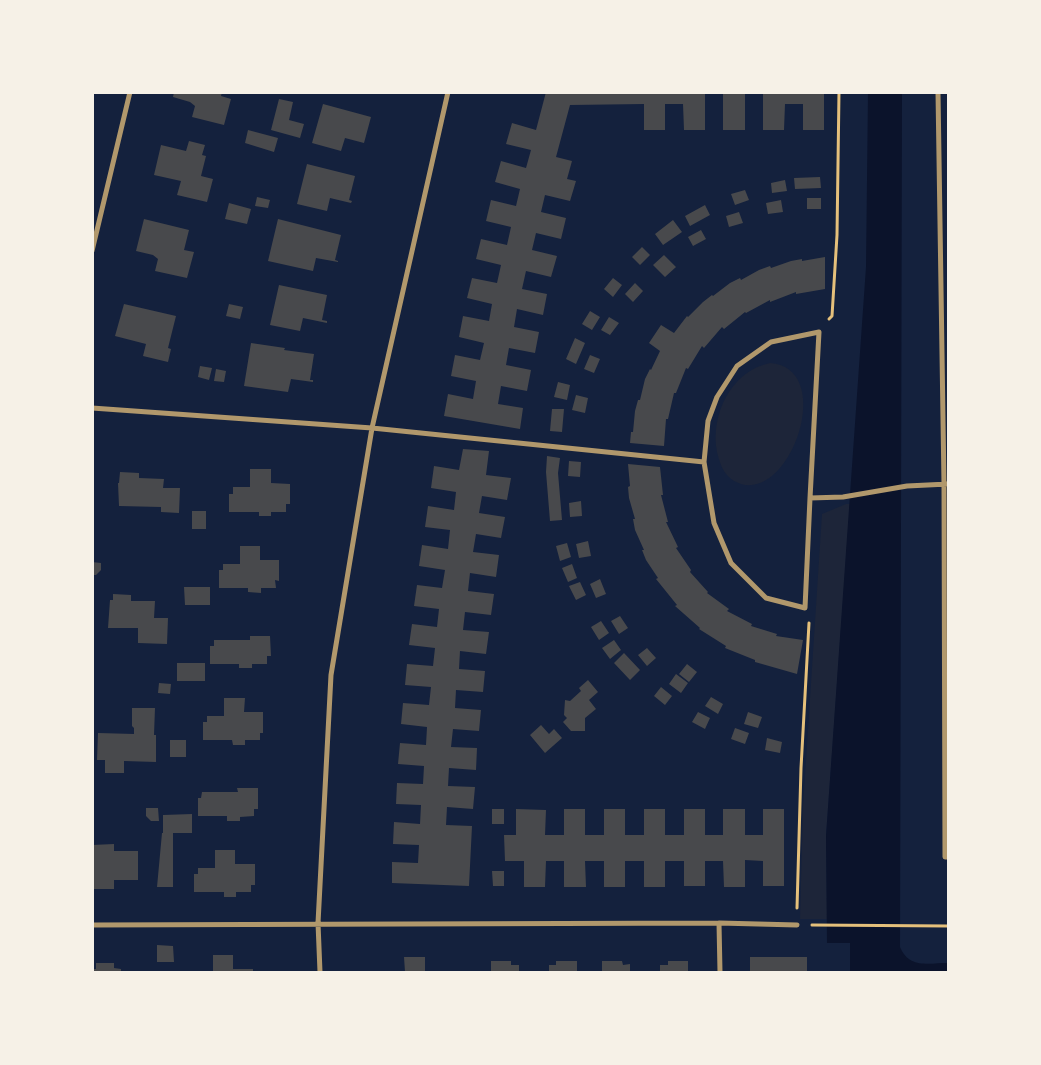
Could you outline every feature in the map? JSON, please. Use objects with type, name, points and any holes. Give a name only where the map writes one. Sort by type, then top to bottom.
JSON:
[{"type":"street","points":[[92,251],[130,92]]},
{"type":"street","points":[[320,972],[318,923],[331,675],[372,428],[448,92]]},
{"type":"street","points":[[938,92],[946,484],[945,857],[948,857]]},
{"type":"street","points":[[819,332],[805,608],[766,598],[731,563],[714,523],[704,462],[708,421],[717,397],[736,366],[770,342],[819,332]]},
{"type":"street","points":[[92,408],[372,428],[704,462]]},
{"type":"street","points":[[810,498],[843,497],[907,486],[946,484]]},
{"type":"street","points":[[92,925],[318,923],[797,925]]},
{"type":"street","points":[[719,924],[720,972]]},
{"type":"path","points":[[819,332],[832,316],[837,216],[839,92]]},
{"type":"path","points":[[805,608],[810,625],[802,768],[797,925],[948,926]]},
{"type":"shaded area","points":[[868,93],[902,93],[900,947],[904,954],[914,962],[927,964],[948,963],[948,972],[850,972],[850,943],[827,943],[826,836],[866,267]]},
{"type":"shaded area","points":[[770,363],[790,371],[801,388],[803,410],[798,435],[787,458],[772,476],[754,485],[734,481],[722,468],[717,452],[717,424],[720,410],[734,385],[744,375]]},
{"type":"shaded area","points":[[850,504],[826,836],[827,919],[800,919],[803,806],[822,514]]},
{"type":"building","points":[[174,92],[222,92],[221,96],[231,99],[224,125],[192,117],[195,106],[190,102],[173,97]]},
{"type":"building","points":[[546,92],[705,92],[705,130],[684,130],[683,104],[665,104],[665,130],[644,130],[644,104],[570,105],[556,157],[572,161],[567,179],[576,181],[570,201],[545,195],[541,212],[566,218],[561,239],[536,233],[532,250],[557,256],[551,277],[526,271],[522,289],[547,294],[543,315],[517,309],[514,327],[539,332],[535,353],[509,348],[506,365],[531,370],[527,391],[501,386],[498,404],[523,408],[520,429],[444,416],[448,394],[473,399],[476,381],[451,376],[455,355],[480,360],[484,343],[459,337],[463,316],[489,321],[492,304],[467,298],[472,278],[497,283],[501,265],[476,259],[481,239],[507,245],[511,227],[486,221],[491,200],[516,206],[520,189],[495,182],[501,161],[526,168],[531,150],[506,144],[512,123],[536,130]]},
{"type":"building","points":[[723,92],[745,92],[745,130],[723,130]]},
{"type":"building","points":[[763,92],[824,92],[824,130],[803,130],[803,104],[785,104],[784,130],[763,130]]},
{"type":"building","points":[[279,99],[293,102],[289,120],[304,124],[300,138],[271,130]]},
{"type":"building","points":[[323,104],[371,117],[364,143],[345,138],[341,151],[312,143]]},
{"type":"building","points":[[248,130],[278,138],[274,152],[245,143]]},
{"type":"building","points":[[189,141],[205,145],[202,155],[206,156],[201,176],[213,179],[207,202],[177,195],[181,181],[154,175],[161,145],[186,151]]},
{"type":"building","points":[[307,164],[355,176],[349,200],[352,201],[351,203],[330,198],[327,211],[297,204]]},
{"type":"building","points":[[820,177],[821,188],[795,189],[794,178]]},
{"type":"building","points":[[785,180],[787,191],[772,193],[771,183]]},
{"type":"building","points":[[745,190],[749,200],[735,205],[731,194]]},
{"type":"building","points":[[257,197],[270,200],[268,208],[255,206]]},
{"type":"building","points":[[807,198],[821,198],[821,209],[807,209]]},
{"type":"building","points":[[781,200],[783,212],[768,214],[766,203]]},
{"type":"building","points":[[229,203],[251,209],[247,224],[225,219]]},
{"type":"building","points":[[705,205],[710,215],[690,226],[685,216]]},
{"type":"building","points":[[739,212],[743,223],[729,227],[726,216]]},
{"type":"building","points":[[144,219],[189,230],[184,250],[194,252],[187,278],[155,271],[158,259],[153,255],[136,251]]},
{"type":"building","points":[[278,219],[341,235],[335,260],[338,262],[316,258],[313,271],[268,261]]},
{"type":"building","points":[[673,220],[682,232],[663,245],[655,234]]},
{"type":"building","points":[[701,230],[706,239],[693,246],[688,237]]},
{"type":"building","points":[[642,247],[650,255],[640,265],[632,257]]},
{"type":"building","points":[[664,255],[676,267],[665,277],[653,265]]},
{"type":"building","points":[[825,257],[825,289],[796,294],[796,292],[770,302],[770,300],[745,312],[724,329],[722,327],[704,348],[702,346],[688,369],[686,368],[676,393],[674,393],[668,419],[666,419],[664,446],[630,443],[638,400],[640,400],[645,379],[660,351],[649,343],[661,325],[674,333],[687,316],[712,295],[730,283],[740,278],[741,280],[759,270],[791,261]]},
{"type":"building","points":[[613,278],[622,285],[613,297],[604,289]]},
{"type":"building","points":[[635,283],[643,291],[633,302],[625,294]]},
{"type":"building","points":[[279,285],[327,295],[322,320],[327,321],[327,323],[303,318],[300,331],[270,325]]},
{"type":"building","points":[[124,304],[176,316],[168,348],[171,349],[168,362],[143,356],[146,344],[115,336]]},
{"type":"building","points":[[229,304],[243,307],[240,319],[226,316]]},
{"type":"building","points":[[590,311],[600,317],[592,330],[582,324]]},
{"type":"building","points":[[609,317],[619,323],[610,335],[601,330]]},
{"type":"building","points":[[575,338],[585,343],[576,364],[566,359]]},
{"type":"building","points":[[251,343],[314,354],[310,380],[313,380],[313,382],[291,379],[288,392],[244,386]]},
{"type":"building","points":[[590,355],[600,359],[594,373],[584,369]]},
{"type":"building","points":[[200,366],[212,368],[209,380],[198,377]]},
{"type":"building","points":[[216,369],[226,371],[224,382],[214,381]]},
{"type":"building","points":[[558,382],[570,385],[567,400],[554,397]]},
{"type":"building","points":[[576,395],[588,398],[585,413],[572,410]]},
{"type":"building","points":[[552,409],[564,409],[562,432],[550,431]]},
{"type":"building","points":[[463,449],[489,451],[486,475],[511,478],[507,500],[482,496],[479,513],[505,517],[501,538],[476,534],[473,552],[499,555],[496,577],[470,573],[468,591],[494,594],[491,615],[465,612],[463,630],[489,632],[486,654],[460,651],[459,669],[485,671],[483,692],[456,690],[455,708],[481,710],[479,731],[453,729],[451,747],[477,748],[476,770],[449,768],[448,786],[475,787],[473,809],[447,807],[446,825],[472,826],[469,886],[392,883],[392,862],[418,863],[419,845],[393,844],[394,822],[420,824],[421,805],[396,804],[397,783],[423,784],[424,766],[398,764],[400,743],[426,745],[427,727],[401,724],[403,703],[429,705],[431,687],[405,685],[407,664],[433,666],[435,648],[409,645],[412,624],[437,627],[439,609],[414,606],[417,585],[442,588],[445,570],[419,566],[422,545],[448,549],[450,530],[425,527],[428,506],[454,510],[456,492],[431,488],[434,466],[459,470]]},
{"type":"building","points":[[547,456],[560,458],[558,473],[562,520],[550,521],[546,472]]},
{"type":"building","points":[[569,461],[581,462],[580,477],[568,476]]},
{"type":"building","points":[[628,464],[660,467],[663,495],[661,495],[668,522],[666,522],[678,547],[676,548],[691,570],[690,572],[707,593],[729,609],[727,611],[752,624],[751,626],[777,634],[776,636],[803,640],[797,674],[755,662],[755,660],[725,648],[726,646],[699,629],[675,606],[677,605],[656,579],[658,578],[646,560],[642,550],[644,550],[635,530],[633,519],[635,519],[629,498]]},
{"type":"building","points":[[250,469],[271,469],[271,483],[290,484],[290,504],[286,504],[286,512],[271,512],[271,516],[259,516],[259,512],[229,512],[229,494],[233,494],[233,487],[250,487]]},
{"type":"building","points":[[120,472],[139,473],[139,478],[164,479],[163,488],[180,488],[179,513],[161,512],[161,507],[119,506],[118,483]]},
{"type":"building","points":[[581,501],[582,516],[570,517],[569,503]]},
{"type":"building","points":[[192,511],[206,511],[206,529],[192,529]]},
{"type":"building","points":[[588,541],[591,556],[579,558],[576,544]]},
{"type":"building","points":[[567,543],[571,557],[560,561],[556,546]]},
{"type":"building","points":[[240,546],[260,546],[260,560],[279,560],[279,581],[275,580],[276,588],[261,588],[261,593],[248,592],[248,588],[219,588],[219,570],[223,570],[223,564],[240,564]]},
{"type":"building","points":[[92,562],[101,563],[101,570],[96,575],[92,575]]},
{"type":"building","points":[[572,564],[577,578],[568,582],[562,568]]},
{"type":"building","points":[[600,579],[606,594],[596,598],[590,584]]},
{"type":"building","points":[[580,582],[586,595],[576,600],[569,586]]},
{"type":"building","points":[[184,587],[210,587],[210,605],[185,605]]},
{"type":"building","points":[[113,594],[131,595],[131,601],[155,601],[154,618],[168,618],[167,644],[138,643],[138,628],[108,628],[110,600],[113,600]]},
{"type":"building","points":[[620,616],[628,628],[619,634],[611,621]]},
{"type":"building","points":[[601,621],[609,633],[599,640],[591,627]]},
{"type":"building","points":[[250,636],[270,636],[271,656],[267,656],[267,664],[252,664],[252,668],[239,668],[239,664],[210,664],[210,646],[214,646],[214,640],[250,640]]},
{"type":"building","points":[[614,640],[621,650],[610,659],[602,648]]},
{"type":"building","points":[[647,648],[656,658],[647,666],[638,655]]},
{"type":"building","points":[[624,653],[640,670],[630,680],[614,663]]},
{"type":"building","points":[[177,663],[205,663],[205,681],[177,681]]},
{"type":"building","points":[[687,664],[697,672],[689,682],[679,674]]},
{"type":"building","points":[[676,674],[688,683],[681,693],[669,684]]},
{"type":"building","points":[[588,680],[598,692],[589,700],[596,709],[585,718],[585,731],[571,731],[563,722],[567,718],[564,715],[565,700],[570,701],[581,691],[579,688]]},
{"type":"building","points":[[159,683],[171,684],[170,694],[158,693]]},
{"type":"building","points":[[661,687],[672,696],[665,705],[654,696]]},
{"type":"building","points":[[711,697],[723,704],[718,714],[705,706]]},
{"type":"building","points":[[224,698],[245,698],[244,712],[263,712],[263,733],[260,733],[260,740],[245,740],[245,745],[233,745],[232,740],[203,740],[203,722],[207,722],[207,716],[224,716]]},
{"type":"building","points":[[132,708],[155,708],[156,762],[124,761],[124,773],[105,773],[105,760],[97,760],[98,733],[134,734]]},
{"type":"building","points":[[698,712],[710,718],[705,729],[692,722]]},
{"type":"building","points":[[748,712],[762,717],[758,728],[744,724]]},
{"type":"building","points":[[541,725],[549,734],[554,729],[562,738],[545,753],[530,735]]},
{"type":"building","points":[[735,728],[749,733],[745,744],[731,739]]},
{"type":"building","points":[[767,738],[782,742],[780,753],[765,750]]},
{"type":"building","points":[[170,740],[186,740],[186,757],[170,757]]},
{"type":"building","points":[[237,788],[258,788],[258,809],[254,809],[254,816],[240,817],[240,821],[227,821],[227,816],[198,816],[198,798],[201,798],[202,792],[238,792]]},
{"type":"building","points":[[146,808],[158,808],[159,821],[151,821],[146,816]]},
{"type":"building","points":[[492,809],[504,809],[504,824],[492,824]]},
{"type":"building","points":[[516,809],[546,810],[545,835],[564,835],[564,809],[585,809],[585,835],[604,835],[604,809],[625,809],[625,835],[644,835],[644,809],[665,809],[665,835],[684,835],[684,809],[705,809],[705,835],[723,835],[723,809],[745,809],[745,835],[763,835],[763,809],[784,809],[784,886],[763,886],[763,861],[745,860],[745,887],[724,887],[723,861],[705,861],[705,886],[684,886],[684,861],[665,861],[665,887],[644,887],[644,861],[625,861],[625,887],[604,887],[604,861],[585,861],[586,887],[564,887],[564,861],[546,861],[545,887],[524,887],[524,861],[505,861],[504,835],[516,835]]},
{"type":"building","points":[[192,814],[192,833],[173,833],[173,887],[157,887],[163,815]]},
{"type":"building","points":[[114,844],[114,851],[138,851],[138,880],[114,880],[114,889],[92,889],[92,845]]},
{"type":"building","points":[[215,850],[235,850],[235,864],[255,864],[255,885],[251,885],[251,892],[236,892],[236,897],[224,897],[224,892],[194,892],[194,874],[198,874],[198,868],[215,868]]},
{"type":"building","points":[[492,871],[504,871],[504,886],[493,886]]},
{"type":"building","points":[[157,945],[173,946],[174,962],[157,962]]},
{"type":"building","points":[[213,955],[233,955],[233,969],[253,969],[253,972],[213,972]]},
{"type":"building","points":[[404,957],[425,957],[425,972],[405,972]]},
{"type":"building","points":[[750,957],[807,957],[807,972],[750,972]]},
{"type":"building","points":[[491,961],[511,961],[511,965],[519,965],[519,972],[491,972]]},
{"type":"building","points":[[556,961],[577,961],[577,972],[549,972],[549,965],[556,965]]},
{"type":"building","points":[[602,961],[622,961],[623,965],[630,964],[630,972],[602,972]]},
{"type":"building","points":[[668,961],[688,961],[688,972],[660,972],[660,965],[668,965]]},
{"type":"building","points":[[96,963],[114,963],[114,968],[121,969],[121,972],[92,972],[92,969],[96,969]]}]
